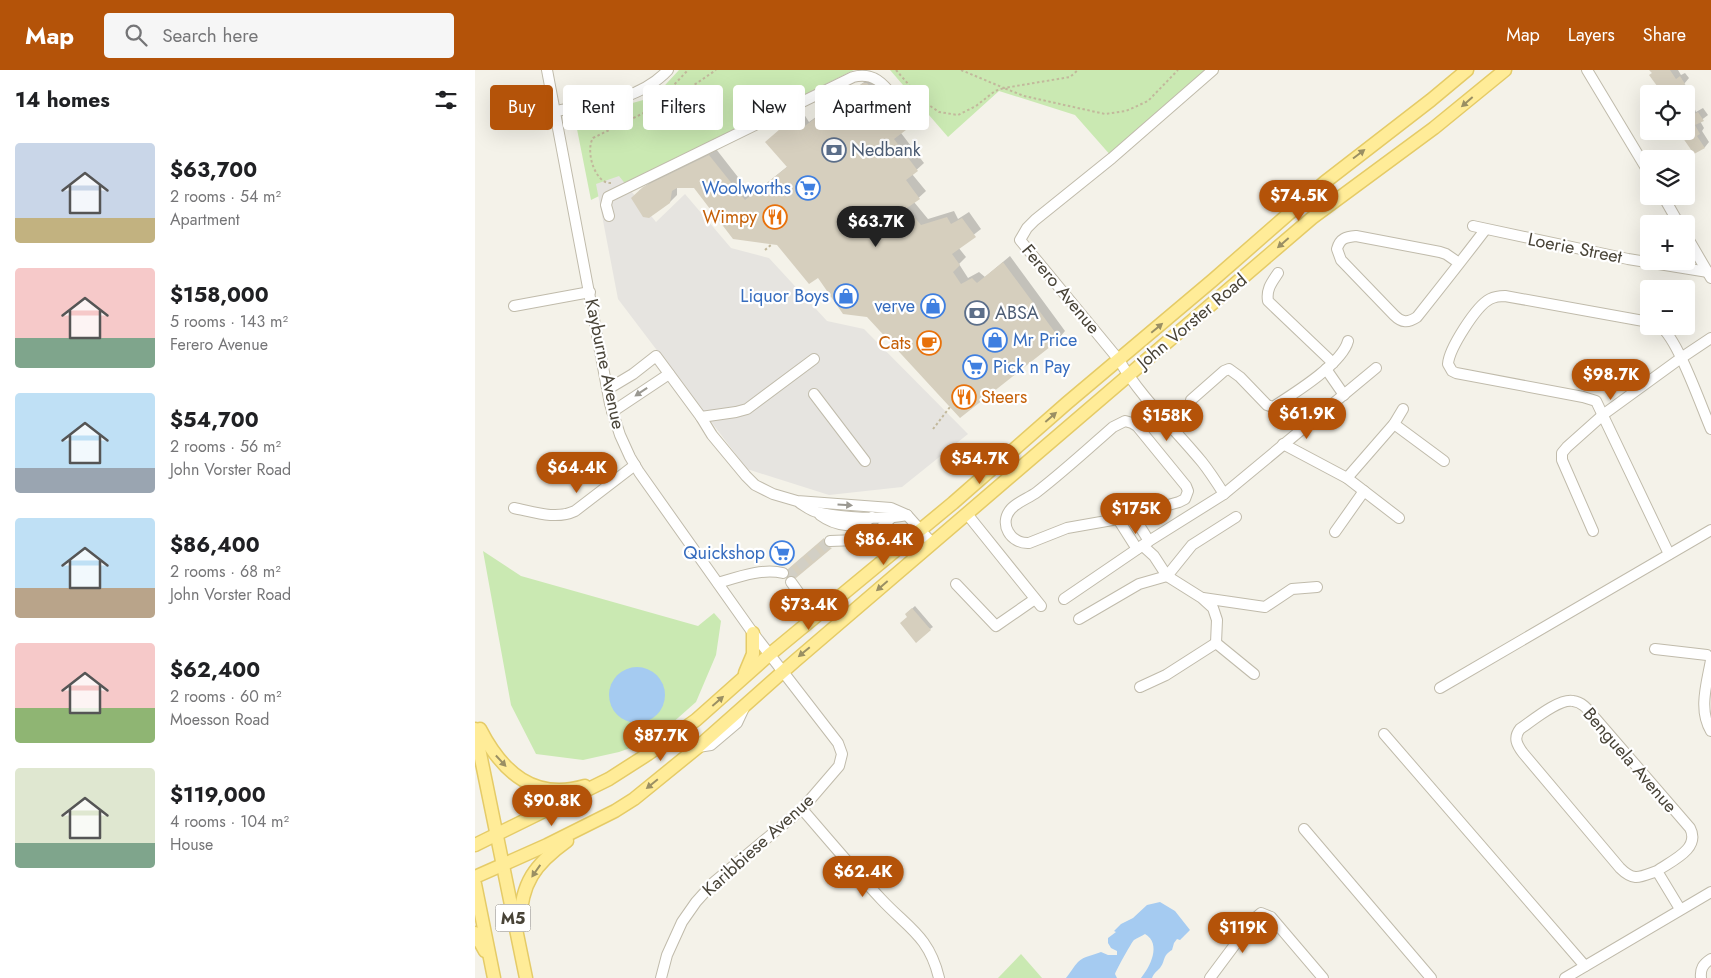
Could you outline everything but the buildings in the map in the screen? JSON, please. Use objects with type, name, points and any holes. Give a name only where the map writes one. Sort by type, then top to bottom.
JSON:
[{"type":"main road","name":"John Vorster Road","points":[[475,846],[609,779],[649,754],[696,720],[769,654],[959,497],[1325,182],[1467,70]]},
{"type":"main road","name":"John Vorster Road","points":[[475,877],[600,818],[634,799],[1312,218],[1441,123],[1505,70]]},
{"type":"main road","points":[[740,682],[750,666],[753,654],[753,633]]},
{"type":"main road","points":[[475,720],[499,761],[522,780],[550,789],[572,790],[609,779]]},
{"type":"main road","name":"M5","points":[[475,729],[525,978]]},
{"type":"main road","points":[[521,958],[520,907],[534,871],[545,857],[600,818]]},
{"type":"main road","name":"M5","points":[[475,884],[493,972]]},
{"type":"main road","points":[[475,933],[493,972]]},
{"type":"street","name":"Kayburne Avenue","points":[[547,70],[608,389],[622,441],[635,465],[782,672]]},
{"type":"street","points":[[556,111],[628,96],[650,86],[668,70]]},
{"type":"street","name":"Ferero Avenue","points":[[1213,70],[1112,158],[1035,220],[1027,228],[1020,240],[1119,360],[1128,376],[1203,463],[1224,494]]},
{"type":"street","points":[[1587,70],[1640,158]]},
{"type":"street","points":[[837,85],[853,77],[869,75],[878,79],[883,85]]},
{"type":"street","points":[[609,216],[606,205],[608,197],[815,96]]},
{"type":"street","name":"Loerie Street","points":[[1473,226],[1710,275]]},
{"type":"street","points":[[1459,263],[1447,254],[1440,252],[1356,236],[1342,239],[1337,248],[1341,260],[1399,320],[1405,322],[1417,317],[1485,230]]},
{"type":"street","points":[[1695,250],[1710,275]]},
{"type":"street","points":[[1278,273],[1268,288],[1267,295],[1269,301],[1329,366],[1343,394]]},
{"type":"street","points":[[514,306],[590,292]]},
{"type":"street","points":[[1640,320],[1505,296],[1497,297],[1485,303],[1465,326],[1451,352],[1448,364],[1452,371],[1456,373],[1596,401],[1604,414],[1669,554]]},
{"type":"street","points":[[1669,335],[1681,358],[1711,430]]},
{"type":"street","points":[[1593,531],[1561,456],[1567,447],[1604,414],[1711,338]]},
{"type":"street","points":[[1191,400],[1224,371],[1229,369],[1240,377],[1267,405],[1273,406],[1329,366],[1346,349],[1348,341]]},
{"type":"street","points":[[608,389],[633,374],[656,356],[727,454],[755,485],[773,494],[797,501],[891,508],[907,515],[933,542]]},
{"type":"street","points":[[701,417],[747,409],[814,359]]},
{"type":"street","points":[[1064,599],[1143,545],[1224,494],[1376,368]]},
{"type":"street","points":[[613,412],[669,374]]},
{"type":"street","points":[[814,394],[865,461]]},
{"type":"street","points":[[1347,478],[1394,424],[1403,409]]},
{"type":"street","points":[[1125,421],[1132,422],[1137,426],[1186,486],[1188,491],[1185,498],[1179,502],[1118,519],[1067,528],[1029,543],[1023,543],[1010,536],[1006,522],[1010,510],[1037,492],[1119,423],[1125,421]]},
{"type":"street","points":[[1394,424],[1444,461]]},
{"type":"street","points":[[1283,444],[1347,478],[1399,518]]},
{"type":"street","points":[[514,508],[557,516],[567,515],[575,512],[635,465]]},
{"type":"street","points":[[1335,532],[1364,491]]},
{"type":"street","points":[[797,501],[830,521],[851,526],[865,522],[872,517]]},
{"type":"street","points":[[815,512],[891,518],[907,515]]},
{"type":"street","points":[[957,584],[996,626],[1038,602],[967,514]]},
{"type":"street","points":[[1132,514],[1143,545]]},
{"type":"street","points":[[1079,619],[1139,584],[1167,576],[1192,545],[1236,517]]},
{"type":"street","points":[[830,541],[857,540],[873,533],[891,518]]},
{"type":"street","points":[[1118,519],[1153,556],[1167,576],[1202,598],[1213,608],[1217,620],[1217,643]]},
{"type":"street","points":[[848,541],[851,526]]},
{"type":"street","points":[[1440,688],[1711,530]]},
{"type":"street","points":[[718,583],[749,574],[774,571],[783,573]]},
{"type":"street","points":[[791,582],[816,616]]},
{"type":"street","points":[[1202,598],[1265,607],[1292,589],[1317,587]]},
{"type":"street","points":[[1217,643],[1254,674]]},
{"type":"street","points":[[1140,687],[1166,675],[1217,643]]},
{"type":"street","points":[[1655,649],[1710,657],[1704,708],[1705,717],[1711,731]]},
{"type":"street","name":"Karibbiese Avenue","points":[[661,978],[667,955],[682,922],[696,902],[714,882],[802,809],[839,766],[842,754],[838,743],[782,672]]},
{"type":"street","name":"Benguela Avenue","points":[[1568,701],[1578,702],[1589,711],[1690,828],[1693,834],[1692,845],[1657,871],[1636,878],[1620,868],[1523,754],[1515,739],[1520,729],[1556,705],[1568,701]]},
{"type":"street","points":[[1384,734],[1585,966]]},
{"type":"street","points":[[802,809],[882,900],[919,935],[932,955],[939,978]]},
{"type":"street","points":[[1304,829],[1431,978]]},
{"type":"street","points":[[1657,871],[1680,910]]},
{"type":"street","points":[[1565,978],[1711,892]]},
{"type":"street","points":[[1210,978],[1254,919],[1261,914],[1271,917],[1323,978]]},
{"type":"street","points":[[1701,978],[1703,965],[1711,959]]},
{"type":"path","points":[[674,85],[688,70]]},
{"type":"path","points":[[694,85],[716,70]]},
{"type":"path","points":[[897,70],[923,101],[939,112],[958,115],[976,106],[995,91],[1070,77],[1078,70]]},
{"type":"path","points":[[961,70],[1024,96],[1105,114],[1127,111],[1147,101],[1178,70]]},
{"type":"path","points":[[613,183],[606,184],[601,181],[593,167],[591,142],[593,138],[643,113]]},
{"type":"path","points":[[765,250],[772,244]]},
{"type":"path","points":[[933,429],[950,407]]},
{"type":"green space","points":[[679,70],[854,70],[824,85],[815,85],[815,89],[805,94],[805,85],[733,85],[733,130],[591,200],[577,130],[633,130],[633,103],[643,100],[643,130],[723,130],[723,85],[665,85]]},
{"type":"green space","points":[[890,70],[1211,70],[1112,157],[1075,115],[999,91],[948,137],[929,115],[929,85],[903,85]]},
{"type":"green space","points":[[483,551],[521,576],[698,626],[714,613],[721,621],[716,655],[696,702],[653,740],[619,752],[583,760],[536,754],[511,705]]},
{"type":"green space","points":[[1021,954],[1042,978],[998,978]]},
{"type":"shaded area","points":[[619,176],[656,222],[685,194],[731,248],[769,258],[827,321],[864,329],[968,434],[902,487],[829,495],[747,469],[618,299],[596,184]]},
{"type":"water","points":[[637,667],[648,669],[657,675],[663,684],[665,695],[663,706],[657,715],[648,721],[637,723],[626,721],[617,715],[611,706],[609,695],[611,684],[617,675],[626,669]]},
{"type":"water","points":[[1160,902],[1175,911],[1190,930],[1180,940],[1177,939],[1172,950],[1165,956],[1162,965],[1152,978],[1141,978],[1151,962],[1154,949],[1150,938],[1145,934],[1132,942],[1115,974],[1117,978],[1066,978],[1078,962],[1086,957],[1101,952],[1108,955],[1117,955],[1117,951],[1111,948],[1108,943],[1108,938],[1116,932],[1114,931],[1121,924],[1133,918],[1147,905]]},
{"type":"tunnel","points":[[787,577],[830,541]]},
{"type":"place","name":"Nedbank","points":[[834,150]]},
{"type":"place","name":"Woolworths","points":[[808,188]]},
{"type":"place","name":"Wimpy","points":[[775,217]]},
{"type":"place","name":"Liquor Boys","points":[[846,296]]},
{"type":"place","name":"verve","points":[[933,306]]},
{"type":"place","name":"ABSA","points":[[977,313]]},
{"type":"place","name":"Mr Price","points":[[995,340]]},
{"type":"place","name":"Cats","points":[[929,343]]},
{"type":"place","name":"Pick n Pay","points":[[975,367]]},
{"type":"place","name":"Steers","points":[[964,397]]},
{"type":"place","name":"Quickshop","points":[[782,553]]}]
